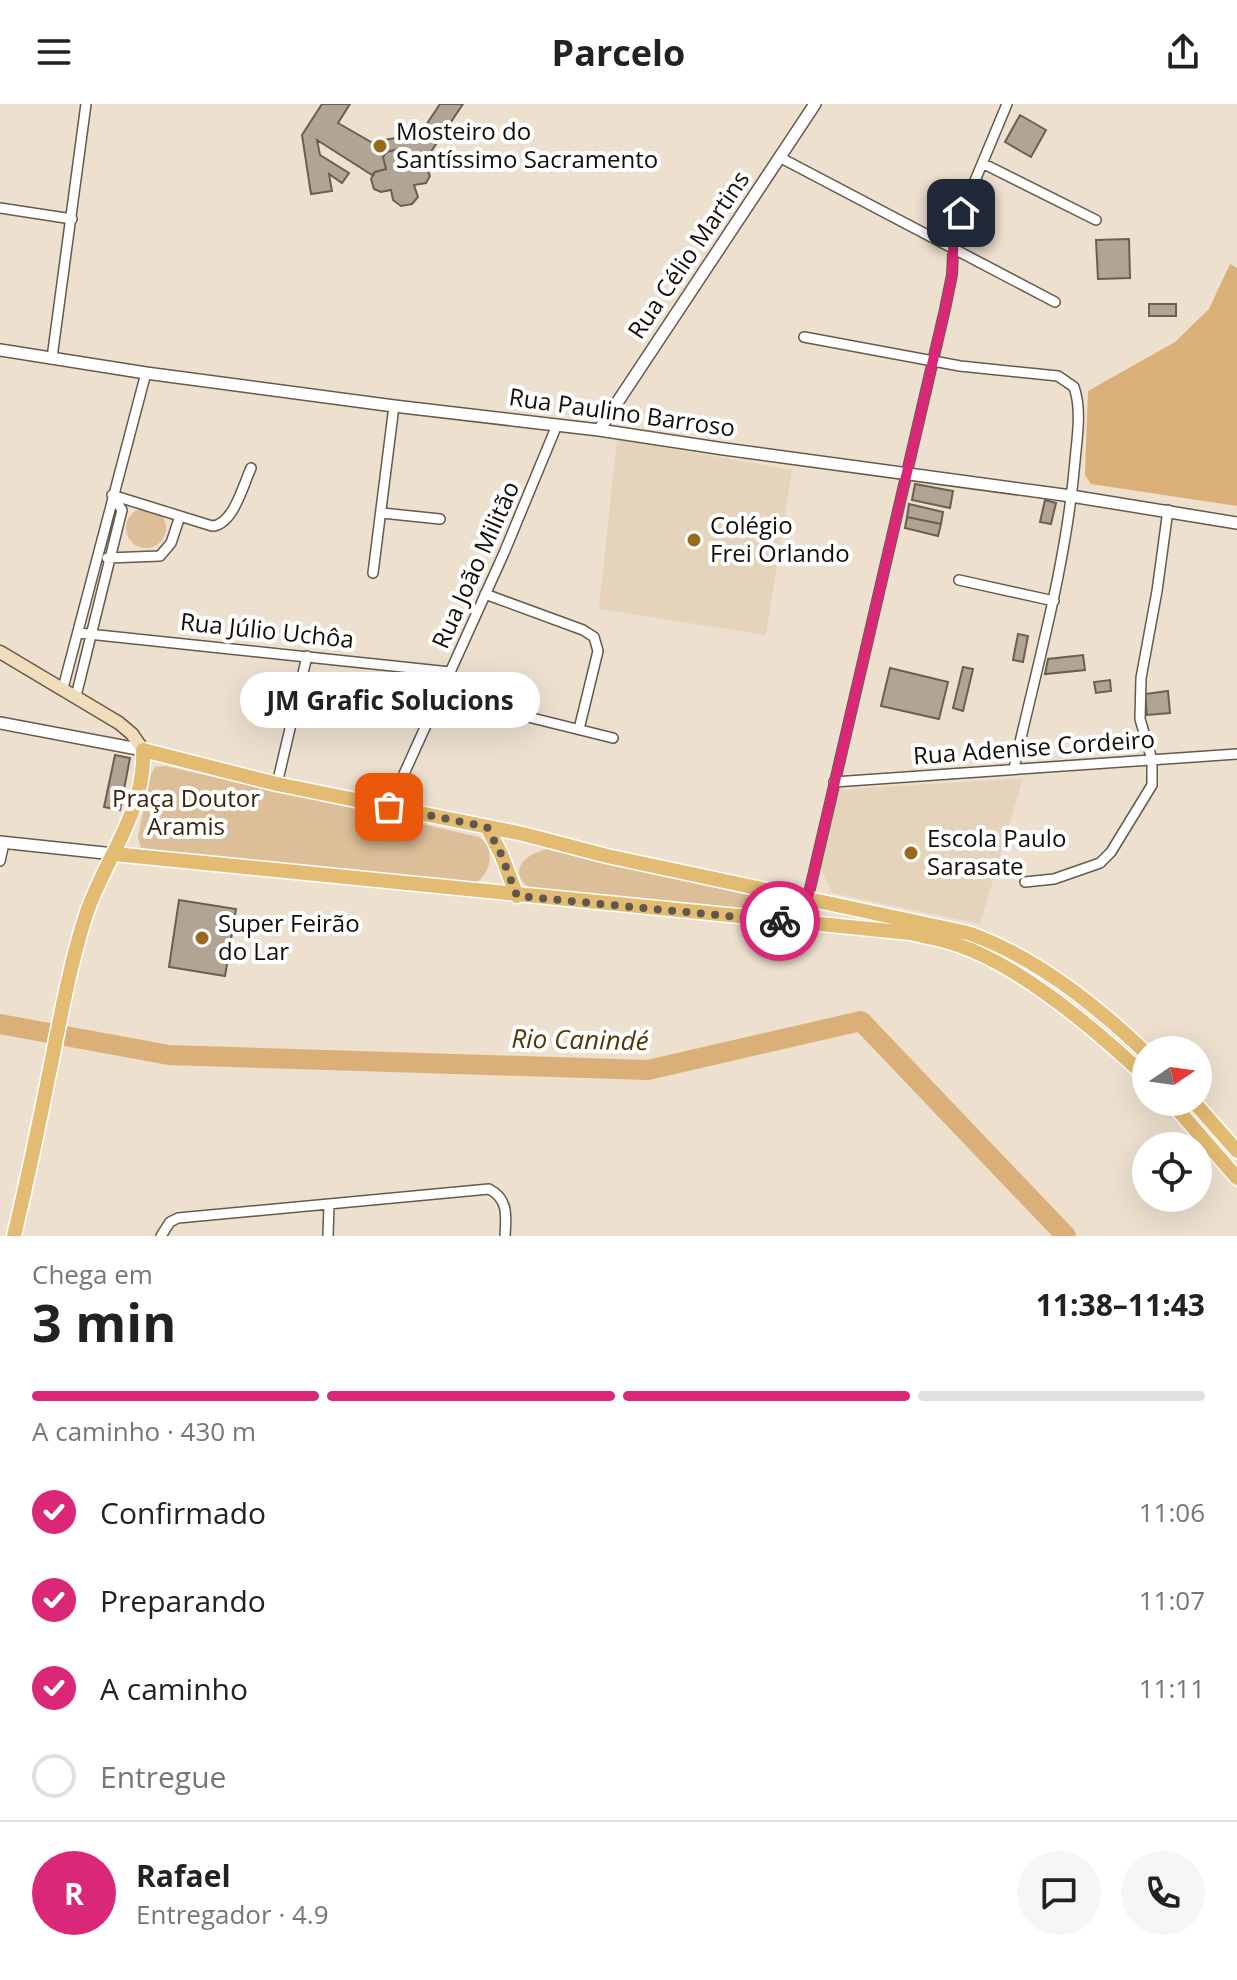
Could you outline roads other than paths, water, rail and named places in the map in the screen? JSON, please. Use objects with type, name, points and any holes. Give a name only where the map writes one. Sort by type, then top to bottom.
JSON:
[{"type":"main road","points":[[0,652],[119,723],[132,734],[143,750],[131,818],[96,887],[84,921],[14,1236]]},
{"type":"main road","points":[[143,750],[277,784],[940,926],[999,946],[1041,970],[1132,1041]]},
{"type":"main road","points":[[487,827],[517,896]]},
{"type":"main road","points":[[114,854],[910,933],[971,950],[1016,975],[1060,1005],[1132,1065]]},
{"type":"main road","points":[[1184,1116],[1234,1168]]},
{"type":"main road","points":[[1206,1116],[1237,1151]]},
{"type":"street","points":[[52,358],[86,104]]},
{"type":"street","points":[[802,923],[952,275],[952,246],[961,213],[1007,104]]},
{"type":"street","name":"Rua Célio Martins","points":[[599,430],[781,158],[810,106]]},
{"type":"street","points":[[781,158],[1055,302]]},
{"type":"street","points":[[984,164],[1096,220]]},
{"type":"street","points":[[0,208],[72,219]]},
{"type":"street","points":[[804,337],[932,361],[1058,376],[1070,383],[1077,395],[1078,421],[1067,533],[1014,768]]},
{"type":"street","name":"Rua Paulino Barroso","points":[[0,350],[146,373],[599,430],[1071,496],[1237,523]]},
{"type":"street","points":[[63,688],[146,373]]},
{"type":"street","points":[[373,573],[394,406]]},
{"type":"street","name":"Rua João Militão","points":[[389,807],[557,425]]},
{"type":"street","points":[[112,495],[219,526],[232,510],[251,468]]},
{"type":"street","points":[[76,696],[122,510],[112,495]]},
{"type":"street","points":[[1025,882],[1054,879],[1106,858],[1149,793],[1154,777],[1140,719],[1141,678],[1168,510]]},
{"type":"street","points":[[382,513],[440,519]]},
{"type":"street","points":[[96,559],[160,556],[171,543],[180,516]]},
{"type":"street","points":[[959,580],[1054,601]]},
{"type":"street","points":[[485,594],[583,630],[594,637],[598,651],[579,729]]},
{"type":"street","name":"Rua Júlio Uchôa","points":[[79,633],[450,672]]},
{"type":"street","points":[[277,784],[307,656]]},
{"type":"street","points":[[524,716],[613,738]]},
{"type":"street","points":[[0,723],[143,750]]},
{"type":"street","name":"Rua Adenise Cordeiro","points":[[834,782],[1237,754]]},
{"type":"street","points":[[0,861],[2,842],[114,854]]},
{"type":"street","points":[[161,1236],[170,1222],[178,1218],[489,1189],[496,1192],[505,1204],[505,1236]]},
{"type":"street","points":[[328,1236],[329,1204]]},
{"type":"waterway","name":"Rio Canindé","points":[[0,1024],[169,1055],[648,1070],[861,1021],[1066,1236]]},
{"type":"place","name":"Mosteiro do Santíssimo Sacramento","points":[[380,146]]},
{"type":"place","name":"Colégio Frei Orlando","points":[[694,540]]},
{"type":"place","name":"JM Grafic Solucions","points":[[389,807]]},
{"type":"place","name":"Escola Paulo Sarasate","points":[[911,853]]},
{"type":"place","name":"Super Feirão do Lar","points":[[202,938]]},
{"type":"park label","name":"Praça Doutor Aramis","points":[[186,813]]}]
